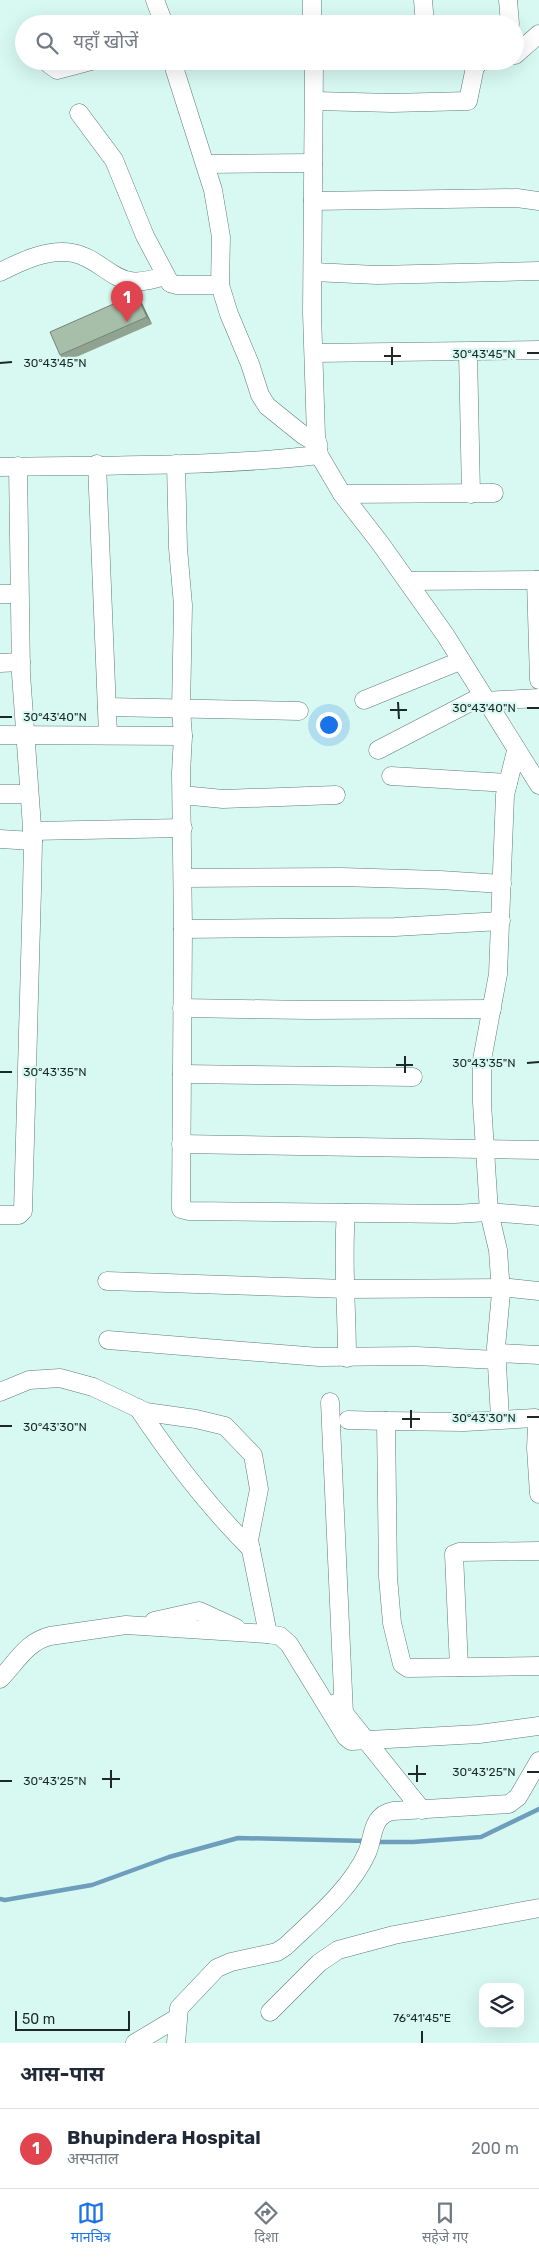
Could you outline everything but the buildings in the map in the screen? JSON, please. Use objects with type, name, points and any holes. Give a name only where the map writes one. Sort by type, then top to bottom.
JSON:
[{"type":"street","points":[[155,0],[161,15]]},
{"type":"street","points":[[312,0],[312,15]]},
{"type":"street","points":[[423,0],[424,15]]},
{"type":"street","points":[[508,0],[509,15]]},
{"type":"street","points":[[524,47],[539,34]]},
{"type":"street","points":[[175,70],[213,190],[221,237],[220,285],[260,395],[267,406],[319,450],[342,494],[407,581],[538,781]]},
{"type":"street","points":[[314,70],[316,100],[312,272],[319,450]]},
{"type":"street","points":[[316,100],[392,103],[466,102],[469,99],[474,70]]},
{"type":"street","points":[[80,113],[114,160],[145,236],[170,283],[177,285],[220,285]]},
{"type":"street","points":[[205,164],[314,163]]},
{"type":"street","points":[[313,201],[517,198],[539,200]]},
{"type":"street","points":[[0,272],[43,255],[72,252],[97,262],[126,280],[146,281],[165,276]]},
{"type":"street","points":[[312,272],[377,275],[539,271]]},
{"type":"street","points":[[314,353],[539,350]]},
{"type":"street","points":[[468,352],[471,494]]},
{"type":"street","points":[[0,1215],[19,1215],[23,1211],[33,836],[24,734],[19,594],[9,467],[97,464],[146,466],[254,462],[319,450]]},
{"type":"street","points":[[97,464],[108,735]]},
{"type":"street","points":[[176,464],[178,548],[183,605],[181,710],[183,736],[183,929],[180,1206],[183,1211],[454,1214],[489,1212],[539,1216]]},
{"type":"street","points":[[342,494],[494,493]]},
{"type":"street","points":[[407,581],[538,580],[539,680]]},
{"type":"street","points":[[0,594],[19,594]]},
{"type":"street","points":[[364,700],[460,661]]},
{"type":"street","points":[[0,663],[21,662]]},
{"type":"street","points":[[378,750],[483,698],[539,698]]},
{"type":"street","points":[[107,707],[300,711]]},
{"type":"street","points":[[0,735],[183,736]]},
{"type":"street","points":[[500,1418],[497,1356],[500,1289],[498,1250],[489,1212],[482,1103],[482,1060],[498,974],[505,795],[516,750]]},
{"type":"street","points":[[391,776],[508,783]]},
{"type":"street","points":[[0,794],[29,794]]},
{"type":"street","points":[[182,795],[223,799],[336,794]]},
{"type":"street","points":[[0,839],[183,828]]},
{"type":"street","points":[[183,878],[341,877],[502,884]]},
{"type":"street","points":[[183,929],[395,927],[501,921]]},
{"type":"street","points":[[182,1008],[310,1010],[492,1009]]},
{"type":"street","points":[[182,1074],[413,1077]]},
{"type":"street","points":[[181,1144],[539,1150]]},
{"type":"street","points":[[346,1212],[343,1262],[347,1289],[347,1358]]},
{"type":"street","points":[[107,1280],[347,1289],[500,1289],[539,1291]]},
{"type":"street","points":[[108,1340],[347,1358],[539,1355]]},
{"type":"street","points":[[0,1392],[29,1380],[60,1378],[93,1388],[146,1412],[196,1419],[225,1426],[253,1455],[259,1489],[249,1540],[268,1634]]},
{"type":"street","points":[[330,1402],[344,1714]]},
{"type":"street","points":[[138,1408],[165,1449],[212,1509],[251,1549]]},
{"type":"street","points":[[348,1420],[464,1422],[500,1418],[537,1419],[539,1494]]},
{"type":"street","points":[[386,1421],[389,1587],[392,1623],[402,1664],[408,1668],[539,1666]]},
{"type":"street","points":[[459,1667],[454,1554],[459,1552],[539,1552]]},
{"type":"street","points":[[0,1679],[28,1646],[41,1638],[113,1626],[268,1634],[280,1636],[289,1644],[346,1737],[351,1741],[508,1731],[539,1726]]},
{"type":"street","points":[[0,1687],[40,1645],[131,1626]]},
{"type":"street","points":[[245,1633],[298,1658],[422,1810]]},
{"type":"street","points":[[176,2043],[177,2018],[182,2002],[217,1968],[231,1962],[282,1949],[341,1893],[367,1854],[377,1820],[386,1812],[509,1804],[518,1797],[539,1761]]},
{"type":"street","points":[[270,2012],[319,1963],[338,1950],[394,1935],[539,1908]]},
{"type":"street","points":[[135,2043],[177,2018]]},
{"type":"waterway","points":[[374,1842],[413,1842],[481,1837],[539,1809]]},
{"type":"waterway","points":[[0,1899],[5,1900],[92,1885],[169,1857],[238,1838],[367,1841]]},
{"type":"place","name":"Bhupindera Hospital","points":[[127,322]]}]
